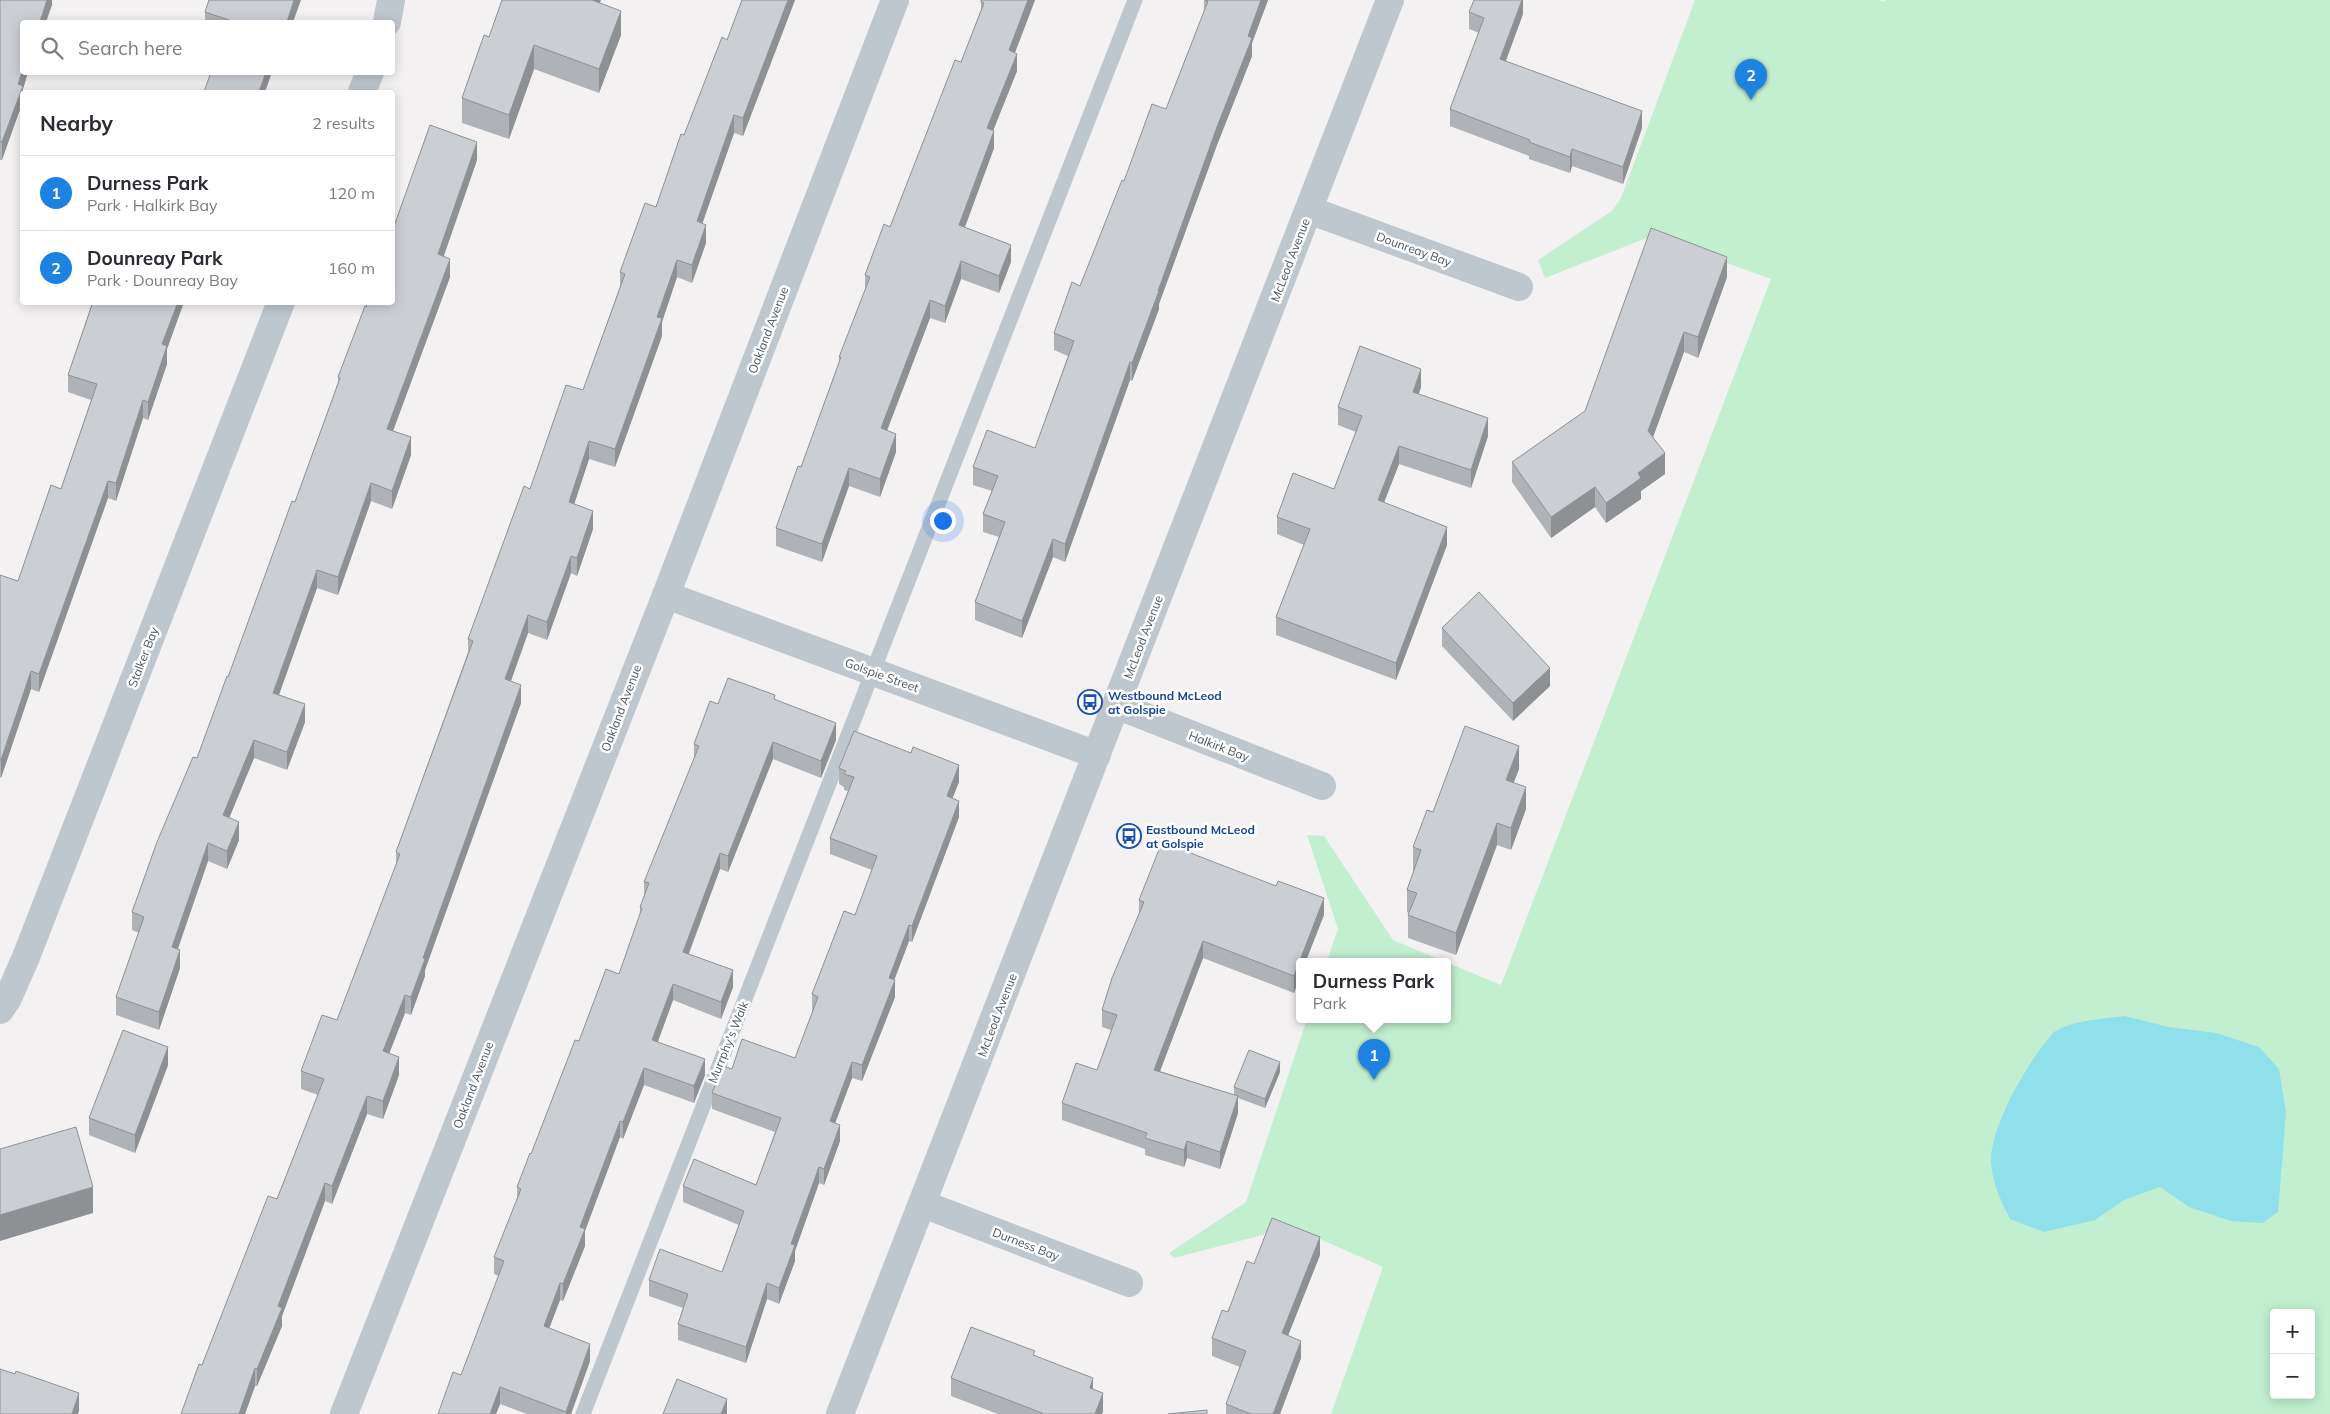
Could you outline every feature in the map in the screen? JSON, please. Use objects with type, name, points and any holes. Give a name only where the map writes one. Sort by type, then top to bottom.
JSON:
[{"type":"street","points":[[387,20],[391,0]]},
{"type":"street","name":"Oakland Avenue","points":[[344,1414],[666,595],[896,0]]},
{"type":"street","name":"McLeod Avenue","points":[[840,1414],[1390,0]]},
{"type":"street","points":[[363,90],[369,75]]},
{"type":"street","name":"Dounreay Bay","points":[[1309,210],[1519,287]]},
{"type":"street","name":"Stalker Bay","points":[[0,1010],[8,998],[26,957],[280,305]]},
{"type":"street","name":"Golspie Street","points":[[666,595],[1097,756]]},
{"type":"street","name":"Halkirk Bay","points":[[1116,705],[1322,786]]},
{"type":"street","name":"Durness Bay","points":[[923,1204],[1129,1283]]},
{"type":"lane","name":"Murrphy's Walk","points":[[584,1414],[701,1109],[875,672],[1135,0]]},
{"type":"green space","points":[[1695,0],[1879,0],[1884,2],[1885,0],[2330,0],[2330,1414],[1331,1414],[1383,1267],[1293,1227],[1174,1258],[1169,1253],[1246,1202],[1306,1023],[1451,1023],[1451,964],[1501,985],[1771,279],[1652,236],[1545,278],[1538,260],[1612,211],[1621,198]]},
{"type":"green space","points":[[1307,835],[1324,836],[1393,940],[1436,958],[1328,958],[1338,929]]},
{"type":"water","points":[[2125,1016],[2169,1027],[2216,1033],[2259,1047],[2279,1069],[2286,1112],[2278,1212],[2263,1223],[2231,1221],[2189,1207],[2160,1187],[2124,1200],[2095,1220],[2044,1232],[2010,1219],[1995,1185],[1991,1162],[1996,1133],[2018,1084],[2036,1055],[2054,1032],[2079,1022]]},
{"type":"building","points":[[0,0],[47,0],[41,20],[20,20],[21,75],[18,84],[23,86],[2,142],[0,142]]},
{"type":"building","points":[[209,0],[294,0],[288,20],[229,20],[205,12]]},
{"type":"building","points":[[502,0],[592,0],[621,11],[599,69],[534,45],[509,115],[462,98],[484,35],[489,37]]},
{"type":"building","points":[[742,0],[788,0],[743,118],[734,115],[697,221],[706,225],[692,265],[677,260],[657,317],[662,318],[615,449],[589,441],[569,502],[593,511],[577,558],[571,556],[547,622],[528,615],[505,679],[521,685],[423,958],[425,959],[411,997],[405,995],[383,1051],[399,1057],[383,1101],[367,1096],[332,1186],[325,1183],[278,1306],[282,1308],[257,1369],[255,1368],[239,1414],[181,1414],[199,1364],[202,1365],[268,1196],[277,1199],[324,1079],[301,1071],[322,1015],[337,1020],[400,854],[396,852],[473,641],[468,639],[524,486],[530,489],[566,385],[583,390],[625,274],[620,272],[645,203],[656,207],[681,134],[684,135],[722,37],[727,40]]},
{"type":"building","points":[[981,0],[1028,0],[1009,50],[1017,54],[987,128],[994,131],[959,225],[1011,245],[999,276],[961,261],[945,306],[930,300],[881,428],[896,434],[880,479],[849,468],[822,544],[776,528],[798,466],[801,467],[841,357],[839,357],[870,277],[865,275],[884,224],[890,227],[955,60],[961,62],[984,3]]},
{"type":"building","points":[[1205,0],[1261,0],[1248,36],[1252,38],[1217,127],[1132,363],[1130,362],[1065,544],[1053,539],[1022,621],[975,602],[1005,522],[983,514],[998,476],[973,467],[987,430],[1035,448],[1074,341],[1054,333],[1072,282],[1080,286],[1122,180],[1124,181],[1152,104],[1166,109],[1208,1]]},
{"type":"building","points":[[1474,0],[1522,0],[1500,59],[1642,111],[1623,167],[1572,149],[1570,157],[1450,109],[1484,18],[1469,12]]},
{"type":"building","points":[[210,75],[265,75],[260,90],[205,90]]},
{"type":"building","points":[[430,125],[477,142],[438,254],[450,259],[387,429],[411,437],[392,491],[371,483],[338,577],[317,570],[273,693],[305,704],[287,752],[254,740],[223,815],[239,822],[227,851],[208,843],[172,947],[180,950],[159,1012],[116,997],[144,917],[132,912],[157,842],[193,757],[197,758],[292,501],[295,502],[340,378],[338,377],[365,306],[395,305],[395,224]]},
{"type":"building","points":[[1651,228],[1727,257],[1698,337],[1684,332],[1648,431],[1665,453],[1638,473],[1641,478],[1606,503],[1595,487],[1551,517],[1512,462],[1585,411]]},
{"type":"building","points":[[92,305],[177,305],[162,344],[167,346],[148,402],[143,400],[116,483],[108,481],[39,674],[31,671],[0,760],[0,575],[18,581],[51,485],[61,489],[97,384],[68,375]]},
{"type":"building","points":[[1360,346],[1421,369],[1413,392],[1488,418],[1471,470],[1399,446],[1378,500],[1447,527],[1396,663],[1276,617],[1310,529],[1277,517],[1293,473],[1334,489],[1362,416],[1338,407]]},
{"type":"building","points":[[1479,592],[1550,668],[1513,703],[1442,628]]},
{"type":"building","points":[[728,678],[775,695],[774,699],[836,723],[821,761],[773,742],[728,856],[720,853],[683,952],[733,970],[721,1002],[673,984],[652,1040],[705,1059],[694,1086],[644,1068],[623,1122],[620,1121],[580,1227],[585,1229],[563,1284],[560,1283],[544,1326],[590,1344],[566,1412],[500,1387],[490,1414],[438,1414],[453,1372],[461,1375],[504,1261],[494,1257],[521,1189],[517,1187],[530,1153],[575,1040],[579,1041],[606,969],[619,974],[649,883],[644,882],[699,746],[694,744],[710,701],[718,704]]},
{"type":"building","points":[[1465,726],[1519,746],[1506,780],[1526,787],[1511,828],[1497,823],[1456,933],[1408,915],[1417,893],[1407,890],[1421,850],[1413,847],[1427,810],[1433,812]]},
{"type":"building","points":[[854,731],[911,753],[913,747],[959,765],[947,796],[959,801],[912,926],[909,925],[889,978],[895,980],[862,1065],[852,1062],[830,1121],[840,1125],[824,1169],[819,1167],[791,1244],[795,1245],[779,1288],[767,1283],[746,1347],[678,1324],[688,1294],[649,1280],[660,1249],[722,1272],[744,1211],[683,1186],[694,1159],[756,1185],[781,1118],[712,1093],[723,1066],[732,1069],[742,1039],[795,1058],[818,997],[812,994],[844,911],[855,915],[877,856],[830,838],[854,777],[844,774],[846,771],[839,768]]},
{"type":"building","points":[[1162,842],[1276,886],[1278,881],[1324,898],[1301,958],[1296,958],[1294,976],[1203,941],[1154,1070],[1238,1096],[1220,1152],[1187,1141],[1184,1150],[1145,1138],[1147,1133],[1062,1103],[1076,1063],[1097,1070],[1117,1015],[1102,1010],[1112,978],[1144,902],[1139,900]]},
{"type":"building","points":[[123,1030],[168,1047],[135,1135],[89,1118]]},
{"type":"building","points":[[1249,1050],[1280,1062],[1265,1099],[1234,1087]]},
{"type":"building","points":[[76,1127],[93,1187],[0,1215],[0,1149]]},
{"type":"building","points":[[1272,1218],[1320,1237],[1282,1333],[1301,1341],[1273,1414],[1251,1414],[1226,1404],[1246,1351],[1212,1338],[1222,1310],[1228,1312],[1247,1261],[1254,1264]]},
{"type":"building","points":[[971,1327],[1035,1351],[1033,1355],[1093,1378],[1090,1388],[1103,1393],[1095,1414],[1042,1414],[951,1378]]},
{"type":"building","points":[[0,1369],[15,1374],[16,1371],[79,1393],[72,1414],[0,1414]]},
{"type":"building","points":[[677,1379],[727,1399],[721,1414],[663,1414]]},
{"type":"building","points":[[1207,1410],[1207,1414],[1168,1414]]},
{"type":"place","name":"Dounreay Park","points":[[1751,100]]},
{"type":"place","name":"Westbound McLeod at Golspie","points":[[1090,702]]},
{"type":"place","name":"Eastbound McLeod at Golspie","points":[[1129,836]]},
{"type":"place","name":"Durness Park","points":[[1374,1080]]}]
